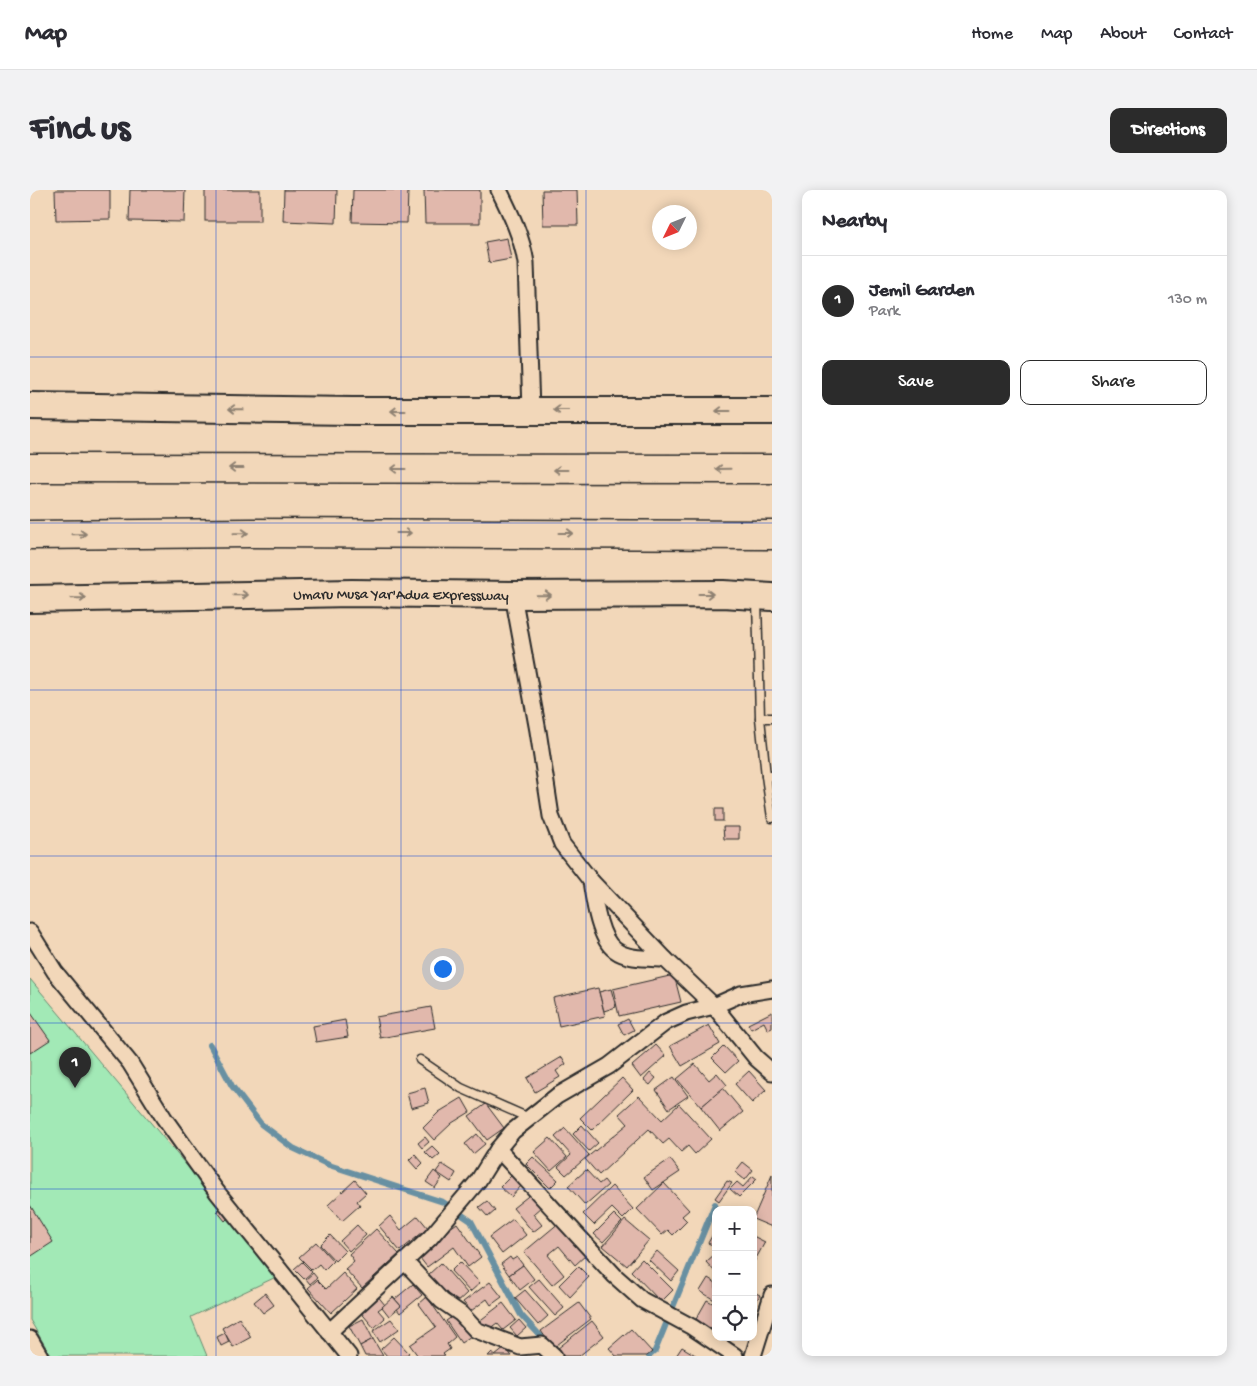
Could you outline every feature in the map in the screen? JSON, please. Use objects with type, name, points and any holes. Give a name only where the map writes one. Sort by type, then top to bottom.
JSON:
[{"type":"highway","points":[[30,406],[352,411],[772,411]]},
{"type":"highway","points":[[30,468],[772,469]]},
{"type":"highway","points":[[30,535],[250,533],[772,535]]},
{"type":"highway","name":"Umaru Musa Yar'Adua Expressway","points":[[30,599],[352,592],[513,595],[714,594],[764,598]]},
{"type":"street","points":[[499,190],[523,246],[531,410]]},
{"type":"street","points":[[513,595],[538,731],[551,816],[562,844],[591,881],[665,959],[714,1006],[756,1058],[772,1072]]},
{"type":"street","points":[[591,881],[595,907],[608,944],[616,951],[634,957],[665,959]]},
{"type":"street","points":[[30,932],[55,972],[130,1064],[164,1118],[217,1192],[349,1356]]},
{"type":"street","points":[[329,1332],[404,1262],[446,1219],[478,1180],[498,1149],[513,1131],[557,1096],[609,1066],[666,1022],[686,1013],[714,1006],[741,994],[772,989]]},
{"type":"street","points":[[498,1149],[615,1276],[642,1300],[682,1322],[735,1356]]},
{"type":"street","points":[[404,1262],[442,1301],[461,1314],[476,1330],[520,1347],[542,1345],[554,1356]]},
{"type":"street","points":[[753,1356],[772,1295]]},
{"type":"street","points":[[30,1339],[40,1356]]},
{"type":"lane","points":[[764,598],[760,718],[769,776],[772,818]]},
{"type":"lane","points":[[760,718],[772,718]]},
{"type":"lane","points":[[420,1060],[461,1088],[529,1118]]},
{"type":"green space","points":[[30,979],[229,1216],[276,1277],[191,1317],[207,1356],[51,1356],[30,1320]]},
{"type":"building","points":[[55,190],[110,190],[110,219],[56,220]]},
{"type":"building","points":[[130,190],[185,190],[184,222],[129,221]]},
{"type":"building","points":[[205,190],[260,190],[260,221],[205,221]]},
{"type":"building","points":[[284,190],[337,190],[336,223],[283,221]]},
{"type":"building","points":[[353,190],[408,190],[407,223],[352,222]]},
{"type":"building","points":[[424,190],[480,190],[480,223],[425,223]]},
{"type":"building","points":[[542,190],[577,190],[578,225],[543,225]]},
{"type":"building","points":[[507,238],[511,259],[489,263],[485,242]]},
{"type":"building","points":[[715,809],[723,809],[723,821],[715,821]]},
{"type":"building","points":[[723,827],[739,827],[739,839],[724,839]]},
{"type":"building","points":[[674,975],[681,1002],[619,1016],[613,989]]},
{"type":"building","points":[[598,988],[605,1016],[559,1026],[553,998]]},
{"type":"building","points":[[611,989],[616,1007],[604,1011],[599,992]]},
{"type":"building","points":[[431,1007],[435,1028],[380,1038],[376,1017]]},
{"type":"building","points":[[772,1012],[772,1028],[768,1030],[764,1022],[751,1029],[748,1024]]},
{"type":"building","points":[[30,1014],[50,1040],[30,1053]]},
{"type":"building","points":[[628,1019],[634,1030],[624,1035],[618,1024]]},
{"type":"building","points":[[345,1020],[348,1037],[316,1042],[313,1026]]},
{"type":"building","points":[[709,1025],[720,1044],[682,1066],[670,1046]]},
{"type":"building","points":[[656,1045],[666,1056],[641,1078],[632,1066]]},
{"type":"building","points":[[724,1046],[738,1061],[726,1072],[712,1058]]},
{"type":"building","points":[[562,1057],[566,1064],[556,1071],[560,1077],[535,1092],[527,1078]]},
{"type":"building","points":[[695,1064],[709,1080],[717,1073],[727,1085],[701,1107],[677,1079]]},
{"type":"building","points":[[749,1071],[766,1090],[752,1103],[735,1084]]},
{"type":"building","points":[[650,1073],[656,1078],[650,1085],[644,1080]]},
{"type":"building","points":[[674,1077],[688,1096],[669,1109],[656,1090]]},
{"type":"building","points":[[622,1078],[633,1090],[592,1130],[580,1118]]},
{"type":"building","points":[[425,1088],[429,1103],[411,1108],[407,1093]]},
{"type":"building","points":[[723,1088],[743,1112],[720,1131],[701,1107]]},
{"type":"building","points":[[639,1096],[662,1120],[679,1104],[711,1139],[695,1154],[688,1146],[681,1152],[669,1139],[663,1144],[649,1129],[599,1175],[585,1159],[628,1124],[619,1114]]},
{"type":"building","points":[[462,1098],[470,1112],[452,1123],[434,1140],[423,1128],[439,1112]]},
{"type":"building","points":[[486,1104],[504,1128],[487,1140],[469,1116]]},
{"type":"building","points":[[582,1125],[598,1143],[589,1151],[573,1134]]},
{"type":"building","points":[[565,1128],[589,1155],[566,1175],[558,1167],[571,1155],[555,1137]]},
{"type":"building","points":[[477,1134],[485,1144],[473,1154],[465,1144]]},
{"type":"building","points":[[425,1137],[429,1142],[422,1148],[418,1143]]},
{"type":"building","points":[[550,1138],[567,1157],[551,1171],[534,1152]]},
{"type":"building","points":[[432,1146],[440,1154],[433,1160],[425,1152]]},
{"type":"building","points":[[415,1154],[423,1163],[417,1169],[409,1160]]},
{"type":"building","points":[[533,1157],[558,1180],[550,1188],[526,1164]]},
{"type":"building","points":[[670,1159],[680,1172],[653,1190],[644,1177]]},
{"type":"building","points":[[743,1162],[753,1170],[745,1180],[735,1172]]},
{"type":"building","points":[[442,1164],[456,1173],[451,1182],[436,1172]]},
{"type":"building","points":[[586,1170],[599,1184],[604,1180],[608,1185],[585,1205],[568,1186]]},
{"type":"building","points":[[434,1171],[442,1178],[435,1188],[426,1182]]},
{"type":"building","points":[[772,1175],[772,1227],[757,1221],[757,1210]]},
{"type":"building","points":[[511,1176],[522,1185],[511,1197],[500,1187]]},
{"type":"building","points":[[753,1176],[757,1179],[739,1197],[730,1189],[737,1182],[743,1187]]},
{"type":"building","points":[[355,1180],[366,1193],[357,1201],[360,1205],[342,1221],[328,1205]]},
{"type":"building","points":[[727,1181],[732,1183],[719,1201],[715,1198]]},
{"type":"building","points":[[664,1183],[689,1210],[682,1216],[687,1221],[673,1235],[668,1230],[662,1235],[637,1209]]},
{"type":"building","points":[[612,1186],[633,1209],[623,1219],[612,1208],[594,1225],[583,1214]]},
{"type":"building","points":[[532,1193],[542,1206],[533,1214],[542,1225],[533,1232],[513,1208]]},
{"type":"building","points":[[487,1201],[495,1211],[488,1217],[479,1207]]},
{"type":"building","points":[[30,1205],[53,1242],[30,1257]]},
{"type":"building","points":[[220,1208],[228,1218],[225,1221],[217,1211]]},
{"type":"building","points":[[614,1214],[622,1222],[603,1242],[594,1234]]},
{"type":"building","points":[[390,1216],[401,1230],[418,1216],[428,1228],[400,1251],[379,1226]]},
{"type":"building","points":[[513,1219],[526,1235],[502,1254],[489,1237]]},
{"type":"building","points":[[625,1220],[649,1240],[627,1266],[603,1246]]},
{"type":"building","points":[[560,1222],[587,1254],[575,1265],[559,1246],[548,1255],[564,1275],[552,1285],[524,1252]]},
{"type":"building","points":[[457,1223],[481,1257],[468,1267],[454,1247],[427,1267],[416,1253]]},
{"type":"building","points":[[357,1225],[366,1235],[349,1251],[340,1241]]},
{"type":"building","points":[[376,1229],[399,1254],[362,1288],[345,1269],[354,1261],[349,1254]]},
{"type":"building","points":[[330,1235],[345,1251],[335,1261],[320,1245]]},
{"type":"building","points":[[712,1236],[712,1245],[708,1243]]},
{"type":"building","points":[[757,1238],[765,1242],[757,1257]]},
{"type":"building","points":[[316,1242],[333,1261],[324,1270],[319,1264],[312,1270],[299,1257]]},
{"type":"building","points":[[657,1251],[679,1271],[671,1281],[649,1260]]},
{"type":"building","points":[[510,1257],[512,1260],[517,1257],[523,1265],[509,1275],[501,1264]]},
{"type":"building","points":[[712,1257],[712,1269],[706,1262]]},
{"type":"building","points":[[642,1259],[673,1290],[661,1302],[631,1271]]},
{"type":"building","points":[[302,1262],[312,1272],[304,1279],[294,1269]]},
{"type":"building","points":[[460,1262],[480,1283],[470,1292],[451,1271]]},
{"type":"building","points":[[441,1263],[467,1293],[454,1305],[428,1275]]},
{"type":"building","points":[[523,1265],[534,1279],[520,1290],[509,1275]]},
{"type":"building","points":[[578,1266],[589,1277],[570,1297],[559,1285]]},
{"type":"building","points":[[313,1273],[317,1278],[310,1284],[306,1279]]},
{"type":"building","points":[[343,1273],[357,1289],[331,1313],[308,1288],[317,1280],[326,1289]]},
{"type":"building","points":[[708,1278],[712,1280],[712,1298],[700,1291]]},
{"type":"building","points":[[539,1279],[564,1308],[555,1316],[529,1287]]},
{"type":"building","points":[[490,1282],[502,1297],[491,1305],[487,1299],[471,1311],[463,1302]]},
{"type":"building","points":[[413,1284],[422,1295],[400,1313],[397,1309],[401,1306],[395,1299]]},
{"type":"building","points":[[525,1290],[548,1316],[538,1325],[515,1298]]},
{"type":"building","points":[[265,1293],[274,1305],[263,1313],[254,1302]]},
{"type":"building","points":[[377,1295],[385,1305],[378,1310],[385,1318],[374,1328],[359,1310]]},
{"type":"building","points":[[393,1297],[401,1306],[389,1316],[382,1307]]},
{"type":"building","points":[[427,1297],[455,1337],[447,1344],[450,1349],[443,1354],[445,1356],[418,1356],[410,1345],[436,1327],[419,1304]]},
{"type":"building","points":[[707,1300],[712,1303],[712,1331],[695,1321]]},
{"type":"building","points":[[503,1303],[516,1320],[503,1330],[497,1323],[485,1332],[478,1322]]},
{"type":"building","points":[[579,1303],[591,1319],[553,1348],[541,1331]]},
{"type":"building","points":[[456,1314],[471,1336],[461,1343],[446,1321]]},
{"type":"building","points":[[239,1318],[251,1337],[233,1347],[222,1328]]},
{"type":"building","points":[[363,1319],[373,1339],[360,1346],[349,1326]]},
{"type":"building","points":[[391,1319],[399,1329],[380,1342],[373,1331]]},
{"type":"building","points":[[519,1320],[526,1328],[517,1336],[510,1328]]},
{"type":"building","points":[[592,1321],[604,1336],[579,1356],[563,1356],[557,1349]]},
{"type":"building","points":[[631,1329],[652,1352],[647,1356],[616,1356],[609,1348]]},
{"type":"building","points":[[225,1333],[229,1342],[221,1346],[217,1337]]},
{"type":"building","points":[[394,1337],[409,1353],[405,1356],[387,1356],[381,1349]]},
{"type":"building","points":[[373,1339],[383,1356],[365,1356],[360,1346]]},
{"type":"building","points":[[682,1347],[697,1356],[676,1356]]},
{"type":"building","points":[[505,1348],[512,1356],[495,1356]]},
{"type":"waterway","points":[[210,1045],[232,1086],[261,1124],[293,1148],[329,1165],[443,1202],[471,1221],[521,1315],[548,1344]]},
{"type":"waterway","points":[[649,1356],[655,1351],[715,1204]]},
{"type":"place","name":"Jemil Garden","points":[[75,1088]]}]
